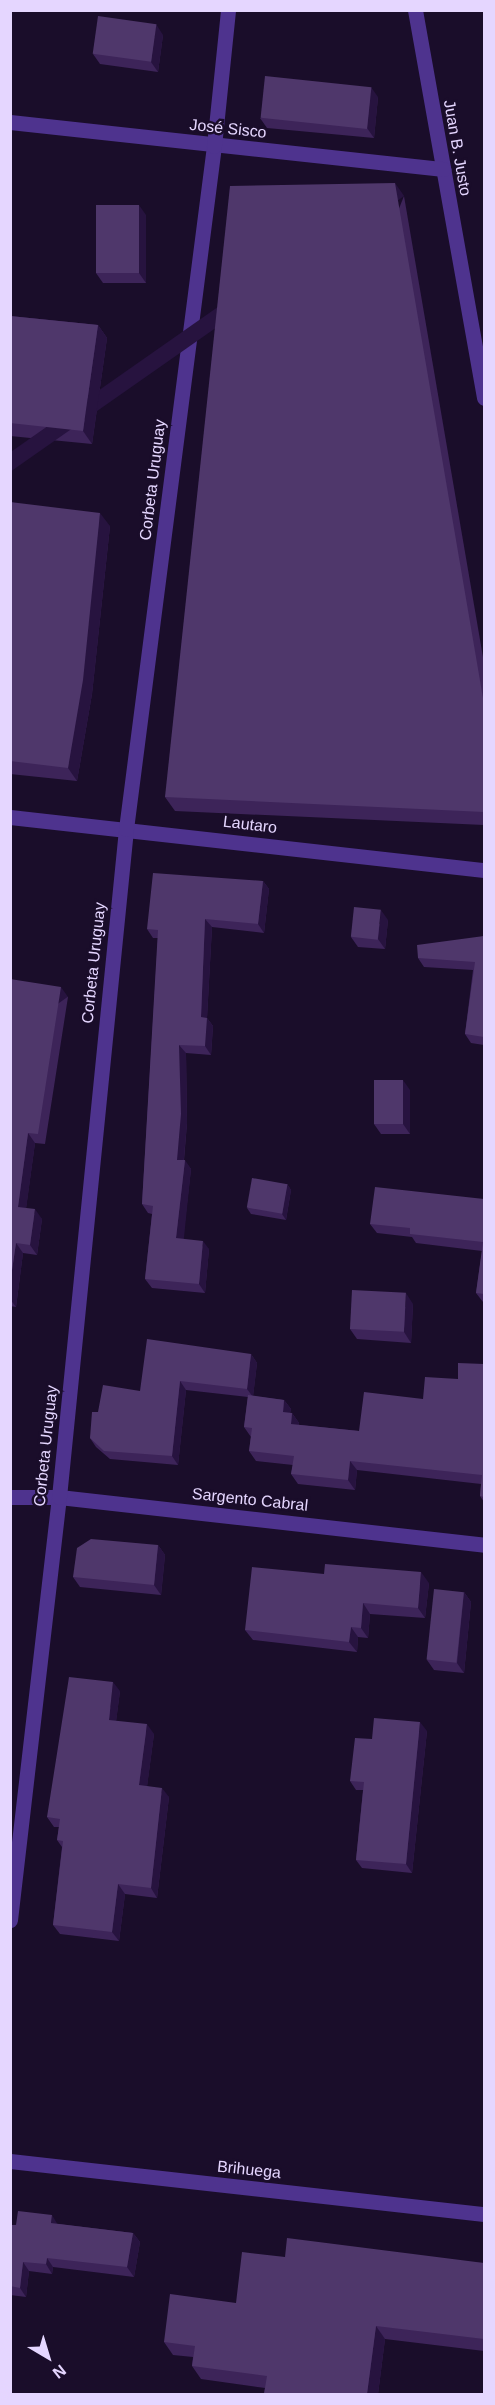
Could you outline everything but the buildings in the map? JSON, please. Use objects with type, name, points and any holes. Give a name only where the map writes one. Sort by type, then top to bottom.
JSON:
[{"type":"street","name":"Corbeta Uruguay","points":[[10,1920],[59,1497],[126,829],[214,146],[228,10]]},
{"type":"street","name":"Juan B. Justo","points":[[415,10],[484,398]]},
{"type":"street","name":"José Sisco","points":[[10,122],[214,146],[443,169]]},
{"type":"street","name":"Lautaro","points":[[10,817],[484,870]]},
{"type":"street","name":"Sargento Cabral","points":[[10,1497],[59,1497],[484,1545]]},
{"type":"street","name":"Brihuega","points":[[10,2161],[484,2214]]}]
